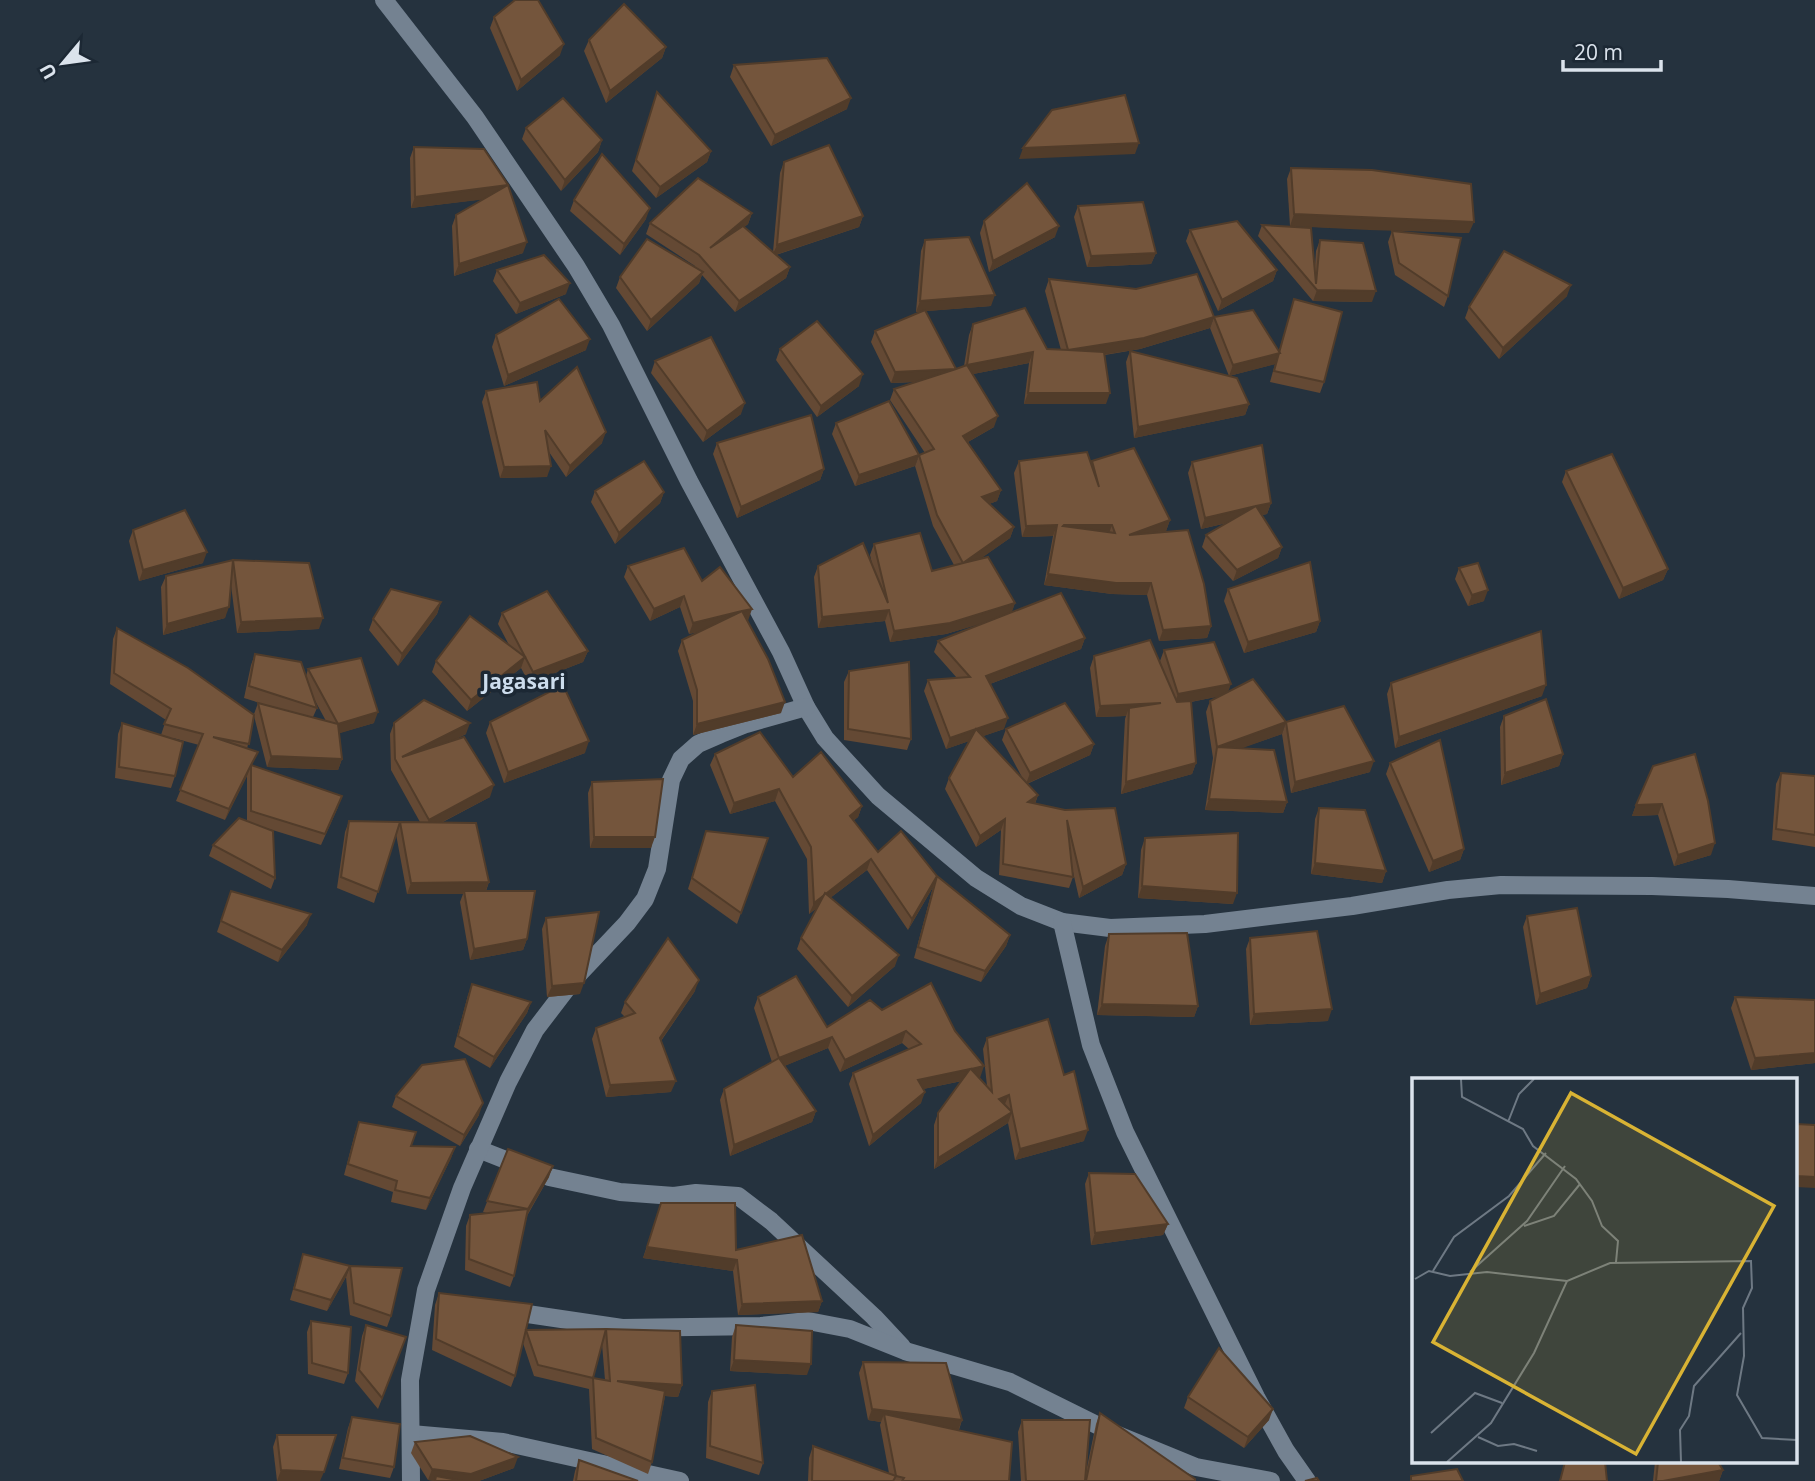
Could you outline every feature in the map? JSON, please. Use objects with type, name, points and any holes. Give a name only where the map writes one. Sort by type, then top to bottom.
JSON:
[{"type":"street","points":[[384,0],[475,117],[576,266],[655,409],[781,652],[806,707],[825,738],[878,796],[976,878],[1021,906],[1062,922],[1110,928],[1205,924],[1352,906],[1448,890],[1501,886],[1653,886],[1815,897]]},
{"type":"street","points":[[411,1481],[410,1380],[426,1290],[478,1149],[508,1082],[535,1030],[574,979],[627,923],[645,899],[657,869],[671,780],[681,759],[698,744],[721,734],[806,707]]},
{"type":"street","points":[[1062,922],[1091,1045],[1125,1132],[1256,1396],[1286,1451],[1307,1481]]},
{"type":"street","points":[[478,1149],[549,1177],[620,1192],[674,1196],[696,1193],[738,1196],[771,1221],[874,1317],[905,1351]]},
{"type":"street","points":[[426,1290],[448,1297]]},
{"type":"street","points":[[492,1309],[622,1328],[761,1326],[808,1321],[850,1329],[905,1351],[1010,1382],[1113,1433],[1196,1467],[1271,1481]]},
{"type":"street","points":[[411,1434],[503,1442],[680,1481]]},
{"type":"building","points":[[515,0],[538,0],[564,44],[521,80],[494,17]]},
{"type":"building","points":[[624,4],[666,47],[610,91],[589,40]]},
{"type":"building","points":[[827,58],[851,98],[775,135],[734,65]]},
{"type":"building","points":[[657,92],[711,151],[660,187],[636,160]]},
{"type":"building","points":[[1125,95],[1139,143],[1023,148],[1052,110]]},
{"type":"building","points":[[563,98],[602,140],[565,180],[526,128]]},
{"type":"building","points":[[829,145],[863,216],[777,245],[784,162]]},
{"type":"building","points":[[414,147],[484,149],[508,185],[415,197]]},
{"type":"building","points":[[602,154],[650,208],[624,244],[574,200]]},
{"type":"building","points":[[1291,168],[1372,170],[1471,184],[1474,222],[1294,214]]},
{"type":"building","points":[[698,178],[752,213],[710,248],[743,226],[790,267],[739,301],[699,255],[650,223]]},
{"type":"building","points":[[1027,183],[1059,226],[993,261],[984,221]]},
{"type":"building","points":[[508,185],[527,242],[459,264],[456,215]]},
{"type":"building","points":[[1143,202],[1156,253],[1091,256],[1078,206]]},
{"type":"building","points":[[1237,221],[1277,270],[1222,300],[1190,230]]},
{"type":"building","points":[[1262,225],[1311,228],[1316,284],[1320,240],[1363,243],[1376,291],[1317,290]]},
{"type":"building","points":[[1392,231],[1461,238],[1448,296],[1399,263]]},
{"type":"building","points":[[969,237],[995,295],[920,301],[925,240]]},
{"type":"building","points":[[647,239],[703,272],[651,320],[620,277]]},
{"type":"building","points":[[1504,251],[1571,285],[1503,348],[1469,307]]},
{"type":"building","points":[[544,255],[570,283],[520,303],[497,270]]},
{"type":"building","points":[[1197,274],[1214,317],[1144,338],[1068,350],[1049,279],[1136,289]]},
{"type":"building","points":[[559,299],[590,339],[508,375],[496,335]]},
{"type":"building","points":[[1294,299],[1342,312],[1324,382],[1274,371]]},
{"type":"building","points":[[1025,308],[1047,349],[1104,352],[1110,393],[1028,393],[1033,352],[967,365],[973,324]]},
{"type":"building","points":[[925,310],[956,369],[895,372],[875,331]]},
{"type":"building","points":[[1253,310],[1280,353],[1233,365],[1214,317]]},
{"type":"building","points":[[817,321],[863,374],[821,406],[780,349]]},
{"type":"building","points":[[711,337],[745,403],[707,431],[655,361]]},
{"type":"building","points":[[1130,351],[1237,378],[1249,404],[1138,427]]},
{"type":"building","points":[[967,365],[998,416],[963,436],[1001,490],[982,497],[1014,527],[963,563],[937,515],[919,455],[934,449],[894,389]]},
{"type":"building","points":[[577,367],[606,432],[570,466],[545,430],[551,466],[504,467],[486,391],[537,382],[540,401]]},
{"type":"building","points":[[889,401],[919,455],[859,475],[836,423]]},
{"type":"building","points":[[811,415],[824,469],[741,507],[717,443]]},
{"type":"building","points":[[1262,445],[1271,503],[1205,518],[1192,462]]},
{"type":"building","points":[[1134,448],[1170,520],[1129,535],[1188,530],[1204,584],[1211,626],[1163,630],[1151,583],[1116,583],[1048,574],[1057,525],[1026,526],[1019,461],[1087,452],[1099,487],[1092,461]],"holes":[[[1064,525],[1112,525],[1115,533],[1063,526]]]},
{"type":"building","points":[[1612,454],[1668,569],[1623,588],[1566,471]]},
{"type":"building","points":[[644,461],[664,492],[619,533],[595,491]]},
{"type":"building","points":[[1256,506],[1282,547],[1237,570],[1206,535]]},
{"type":"building","points":[[185,510],[207,552],[143,570],[133,530]]},
{"type":"building","points":[[920,533],[932,571],[988,557],[1015,603],[950,623],[894,631],[889,610],[822,617],[818,566],[863,543],[888,603],[874,544]]},
{"type":"building","points":[[684,548],[702,581],[720,567],[752,609],[693,623],[684,596],[654,609],[628,566]]},
{"type":"building","points":[[233,560],[309,563],[323,618],[241,622]]},
{"type":"building","points":[[233,560],[229,607],[167,624],[166,576]]},
{"type":"building","points":[[1310,562],[1320,621],[1248,642],[1228,589]]},
{"type":"building","points":[[1478,563],[1488,590],[1472,595],[1459,568]]},
{"type":"building","points":[[391,589],[441,602],[402,654],[373,619]]},
{"type":"building","points":[[547,591],[588,651],[533,672],[502,613]]},
{"type":"building","points":[[1061,593],[1085,638],[986,676],[1008,718],[950,738],[928,680],[970,677],[938,641]]},
{"type":"building","points":[[742,611],[768,659],[785,702],[697,724],[697,690],[682,640]]},
{"type":"building","points":[[470,616],[525,657],[471,700],[436,661]]},
{"type":"building","points":[[117,628],[188,668],[254,715],[249,744],[213,737],[258,752],[229,809],[180,790],[203,734],[164,724],[171,709],[114,673]]},
{"type":"building","points":[[1541,631],[1546,685],[1399,737],[1391,683]]},
{"type":"building","points":[[1150,640],[1177,702],[1191,701],[1196,763],[1126,782],[1129,708],[1161,703],[1100,706],[1094,656]]},
{"type":"building","points":[[1214,642],[1231,684],[1178,694],[1164,650]]},
{"type":"building","points":[[255,654],[301,662],[317,708],[249,686]]},
{"type":"building","points":[[361,658],[378,712],[338,724],[308,669]]},
{"type":"building","points":[[909,662],[911,739],[848,729],[849,671]]},
{"type":"building","points":[[1253,679],[1286,722],[1217,747],[1210,701]]},
{"type":"building","points":[[563,685],[589,741],[508,772],[490,722]]},
{"type":"building","points":[[1546,699],[1563,754],[1505,773],[1504,716]]},
{"type":"building","points":[[424,700],[470,723],[402,757],[464,737],[494,785],[429,820],[395,759],[394,723]]},
{"type":"building","points":[[258,703],[338,724],[342,759],[271,756]]},
{"type":"building","points":[[1065,703],[1094,744],[1030,773],[1006,729]]},
{"type":"building","points":[[1344,706],[1374,761],[1295,782],[1286,722]]},
{"type":"building","points":[[122,723],[183,742],[175,776],[119,767]]},
{"type":"building","points":[[976,729],[1038,795],[1028,802],[1065,810],[1115,808],[1126,864],[1083,887],[1067,820],[1073,877],[1003,864],[1005,819],[980,836],[949,778]]},
{"type":"building","points":[[760,732],[793,777],[821,752],[862,806],[850,816],[878,852],[901,831],[937,876],[912,919],[871,859],[814,903],[811,847],[779,789],[734,803],[715,754]]},
{"type":"building","points":[[1440,740],[1464,849],[1433,861],[1390,763]]},
{"type":"building","points":[[1217,747],[1274,750],[1287,802],[1209,799]]},
{"type":"building","points":[[1695,754],[1708,801],[1715,843],[1678,855],[1662,804],[1636,805],[1653,766]]},
{"type":"building","points":[[251,765],[342,796],[325,834],[251,811]]},
{"type":"building","points":[[1781,773],[1815,776],[1815,835],[1776,829]]},
{"type":"building","points":[[663,779],[655,837],[594,837],[592,782]]},
{"type":"building","points":[[1319,808],[1365,810],[1386,871],[1315,863]]},
{"type":"building","points":[[239,818],[273,831],[275,878],[213,845]]},
{"type":"building","points":[[349,821],[400,822],[378,892],[341,877]]},
{"type":"building","points":[[400,822],[476,823],[489,882],[411,883]]},
{"type":"building","points":[[706,831],[768,838],[741,913],[692,878]]},
{"type":"building","points":[[1238,833],[1237,893],[1142,886],[1145,838]]},
{"type":"building","points":[[937,876],[1010,935],[985,971],[918,947]]},
{"type":"building","points":[[231,891],[311,914],[282,950],[221,921]]},
{"type":"building","points":[[464,891],[535,891],[527,939],[474,949]]},
{"type":"building","points":[[825,893],[899,955],[852,996],[801,938]]},
{"type":"building","points":[[1577,908],[1591,976],[1540,994],[1527,916]]},
{"type":"building","points":[[599,912],[584,983],[552,986],[546,918]]},
{"type":"building","points":[[1317,931],[1332,1009],[1254,1014],[1250,938]]},
{"type":"building","points":[[1187,933],[1198,1006],[1102,1004],[1109,934]]},
{"type":"building","points":[[668,938],[699,980],[660,1038],[676,1081],[610,1085],[596,1028],[635,1013],[625,1002]]},
{"type":"building","points":[[796,976],[827,1027],[870,1000],[882,1010],[931,983],[955,1031],[984,1066],[971,1069],[992,1092],[987,1038],[1048,1019],[1064,1075],[1074,1071],[1088,1130],[1020,1149],[1012,1112],[938,1158],[938,1113],[970,1069],[918,1080],[925,1092],[873,1135],[853,1073],[921,1044],[906,1031],[845,1060],[832,1037],[779,1058],[758,997]],"holes":[[[1009,1095],[1012,1112],[999,1099]]]},
{"type":"building","points":[[472,984],[531,1002],[494,1057],[458,1036]]},
{"type":"building","points":[[1735,997],[1815,1000],[1815,1053],[1755,1058]]},
{"type":"building","points":[[779,1058],[816,1111],[734,1145],[724,1089]]},
{"type":"building","points":[[465,1059],[483,1103],[464,1135],[396,1096],[422,1065]]},
{"type":"building","points":[[359,1122],[416,1132],[411,1146],[455,1147],[430,1198],[395,1190],[397,1181],[348,1164]]},
{"type":"building","points":[[1798,1124],[1815,1125],[1815,1177],[1798,1176]]},
{"type":"building","points":[[508,1149],[553,1166],[528,1209],[487,1201]]},
{"type":"building","points":[[1089,1173],[1135,1174],[1168,1224],[1095,1233]]},
{"type":"building","points":[[661,1203],[735,1203],[736,1250],[802,1235],[822,1301],[742,1304],[737,1260],[647,1247]]},
{"type":"building","points":[[528,1209],[514,1276],[469,1259],[470,1215]]},
{"type":"building","points":[[303,1254],[350,1266],[331,1300],[294,1289]]},
{"type":"building","points":[[350,1266],[402,1268],[391,1316],[354,1303]]},
{"type":"building","points":[[439,1293],[532,1304],[515,1376],[436,1339]]},
{"type":"building","points":[[311,1321],[351,1327],[348,1373],[312,1363]]},
{"type":"building","points":[[366,1325],[406,1337],[382,1398],[359,1370]]},
{"type":"building","points":[[736,1325],[812,1331],[811,1364],[734,1360]]},
{"type":"building","points":[[606,1329],[680,1331],[682,1385],[617,1381],[665,1391],[652,1462],[596,1438],[593,1378],[610,1381]]},
{"type":"building","points":[[606,1329],[593,1378],[538,1365],[526,1330]]},
{"type":"building","points":[[1219,1348],[1273,1409],[1248,1437],[1188,1397]]},
{"type":"building","points":[[863,1362],[946,1363],[962,1420],[872,1409]]},
{"type":"building","points":[[755,1385],[763,1463],[710,1446],[712,1391]]},
{"type":"building","points":[[1100,1413],[1195,1479],[1195,1481],[1086,1481]]},
{"type":"building","points":[[884,1414],[1012,1442],[1009,1481],[902,1481],[904,1478],[896,1476]]},
{"type":"building","points":[[352,1417],[400,1424],[394,1467],[343,1458]]},
{"type":"building","points":[[1022,1420],[1090,1420],[1085,1481],[1026,1481]]},
{"type":"building","points":[[277,1435],[336,1435],[324,1472],[281,1470]]},
{"type":"building","points":[[470,1436],[518,1457],[471,1474],[432,1469],[415,1442]]},
{"type":"building","points":[[813,1446],[896,1476],[893,1481],[812,1481]]},
{"type":"building","points":[[579,1460],[638,1481],[576,1481]]},
{"type":"building","points":[[1564,1464],[1605,1464],[1607,1481],[1560,1481]]},
{"type":"building","points":[[1658,1464],[1719,1464],[1723,1470],[1663,1481],[1656,1481]]},
{"type":"building","points":[[1457,1469],[1463,1481],[1411,1481],[1411,1476]]},
{"type":"building","points":[[436,1476],[463,1481],[435,1481]]},
{"type":"district","name":"Jagasari","points":[[524,682]]}]
